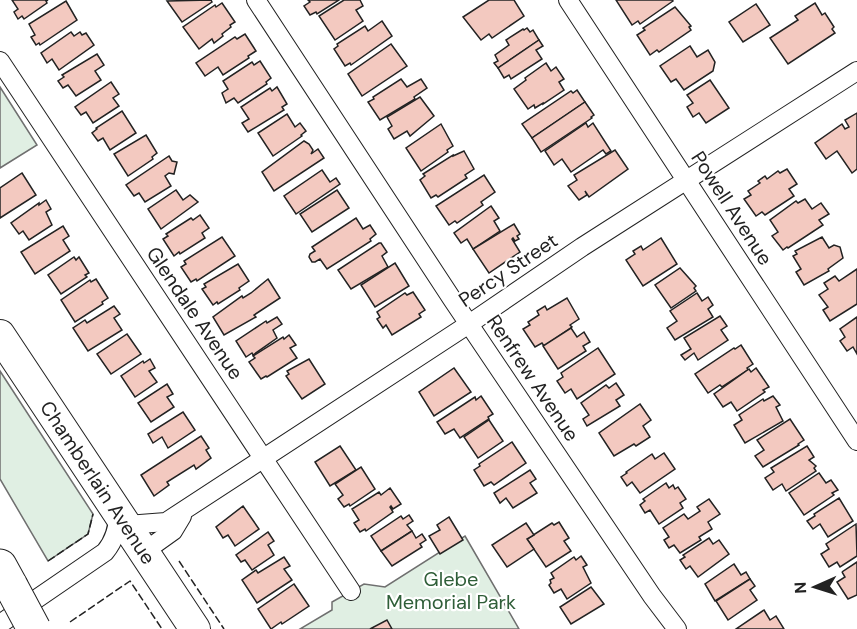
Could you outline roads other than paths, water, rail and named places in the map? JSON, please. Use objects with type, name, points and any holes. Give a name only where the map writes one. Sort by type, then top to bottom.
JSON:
[{"type":"highway","points":[[6,576],[34,629]]},
{"type":"main road","name":"Chamberlain Avenue","points":[[0,335],[195,629]]},
{"type":"street","name":"Renfrew Avenue","points":[[256,0],[469,324],[676,629]]},
{"type":"street","name":"Powell Avenue","points":[[568,0],[857,441]]},
{"type":"street","name":"Glendale Avenue","points":[[0,61],[351,591]]},
{"type":"street","name":"Percy Street","points":[[123,518],[146,525],[166,522],[469,324],[582,247],[857,71]]},
{"type":"street","name":"Percy Street","points":[[145,551],[173,531],[186,509]]},
{"type":"street","points":[[0,624],[105,552],[123,518]]},
{"type":"park label","name":"Glebe Memorial Park","points":[[451,590]]}]
